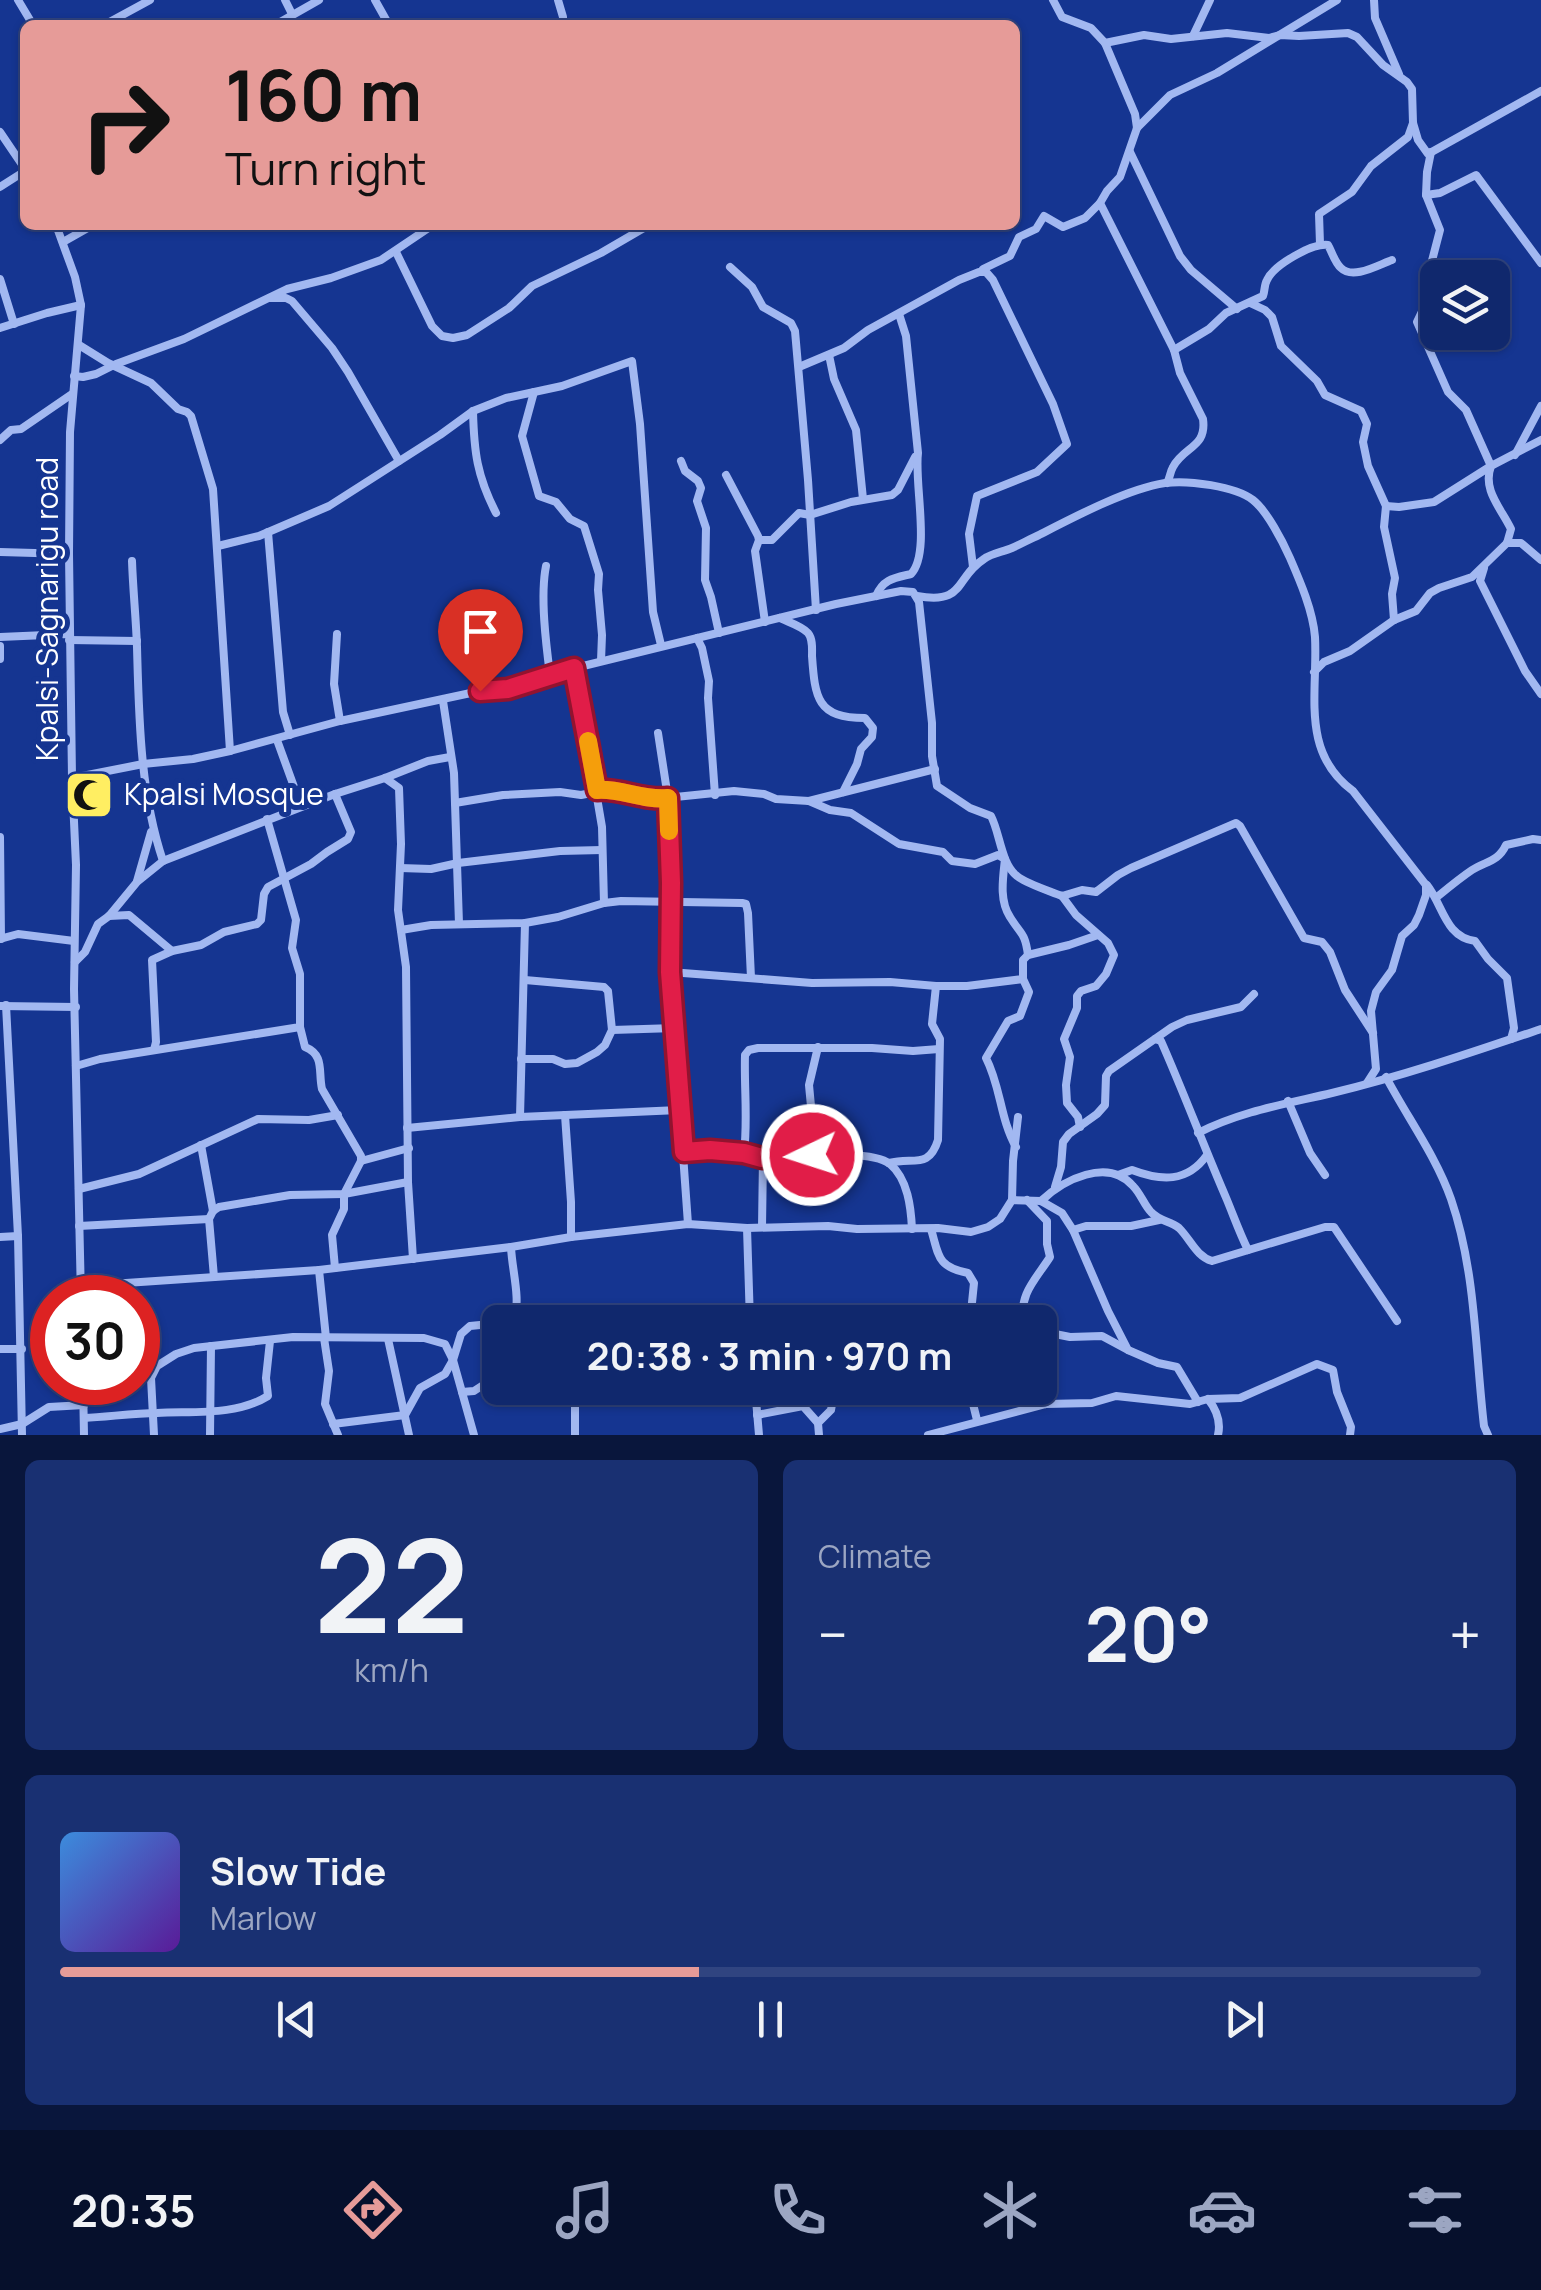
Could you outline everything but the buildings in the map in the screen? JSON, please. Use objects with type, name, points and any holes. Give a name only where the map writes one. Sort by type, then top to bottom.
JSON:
[{"type":"street","points":[[113,20],[150,0]]},
{"type":"street","points":[[284,0],[292,14]]},
{"type":"street","points":[[283,20],[319,0]]},
{"type":"street","points":[[799,367],[829,355],[868,330],[1010,256],[1019,237],[1036,229],[1044,216],[1063,228],[1085,218],[1120,177],[1137,128],[1134,114],[1104,43],[1090,28],[1062,17],[1053,0]]},
{"type":"street","points":[[1193,36],[1210,0]]},
{"type":"street","points":[[1137,128],[1170,95],[1217,73],[1337,0]]},
{"type":"street","points":[[1374,0],[1375,18],[1401,78]]},
{"type":"street","points":[[1104,43],[1144,35],[1171,39],[1227,33],[1269,38],[1348,33],[1357,36],[1383,66],[1412,89],[1413,123],[1428,154],[1541,91]]},
{"type":"street","points":[[1320,244],[1320,214],[1352,192],[1370,166],[1408,137],[1413,123]]},
{"type":"street","points":[[0,132],[20,162]]},
{"type":"street","points":[[1130,152],[1180,256],[1237,309]]},
{"type":"street","points":[[1314,672],[1394,620],[1416,611],[1430,592],[1472,577],[1507,543],[1512,529],[1488,488],[1491,466],[1466,410],[1448,392],[1417,322],[1428,299],[1428,276],[1440,230],[1426,195],[1432,152]]},
{"type":"street","points":[[1426,195],[1440,193],[1476,175],[1541,263]]},
{"type":"street","points":[[1100,204],[1174,350],[1180,374],[1204,419],[1199,443],[1173,467],[1167,483]]},
{"type":"street","name":"Kpalsi-Sagnarigu road","points":[[58,230],[81,306],[70,432],[69,554],[81,1275]]},
{"type":"street","points":[[63,242],[84,230]]},
{"type":"street","points":[[74,376],[92,376],[184,339],[287,289],[381,260],[427,230]]},
{"type":"street","points":[[396,252],[432,326],[442,336],[452,338],[467,335],[508,308],[532,286],[640,230]]},
{"type":"street","points":[[1174,350],[1209,330],[1226,313],[1264,296],[1266,281],[1282,265],[1320,244],[1328,244],[1338,266],[1354,274],[1392,260]]},
{"type":"street","points":[[730,266],[752,287],[768,312],[791,324],[794,331],[816,610]]},
{"type":"street","points":[[973,568],[968,534],[977,496],[1037,472],[1067,444],[1053,404],[993,280],[986,272],[979,272]]},
{"type":"street","points":[[0,279],[14,324]]},
{"type":"street","points":[[266,298],[292,300],[332,348],[399,460]]},
{"type":"street","points":[[1250,303],[1272,317],[1281,346],[1317,381],[1325,396],[1361,411],[1367,424],[1364,442],[1368,466],[1386,506],[1384,527],[1395,578],[1394,620]]},
{"type":"street","points":[[0,328],[81,306]]},
{"type":"street","points":[[876,596],[887,580],[911,574],[918,564],[918,453],[906,336],[899,314]]},
{"type":"street","points":[[79,345],[151,383],[191,416],[212,489],[230,751]]},
{"type":"street","points":[[829,355],[834,379],[856,430],[864,500]]},
{"type":"street","points":[[218,546],[268,532],[329,506],[473,412],[506,398],[562,386],[632,361],[654,612],[662,646]]},
{"type":"street","points":[[534,392],[522,436],[526,454],[539,496],[556,502],[570,519],[584,526],[599,574],[601,661]]},
{"type":"street","points":[[0,440],[72,394]]},
{"type":"street","points":[[1516,455],[1541,406]]},
{"type":"street","points":[[473,412],[474,455],[496,513]]},
{"type":"street","points":[[1386,506],[1434,502],[1541,440]]},
{"type":"street","points":[[759,540],[772,540],[799,513],[810,514],[895,493],[918,453]]},
{"type":"street","points":[[680,460],[701,488],[697,501],[706,528],[704,580],[719,633]]},
{"type":"street","points":[[726,475],[759,540],[756,552],[764,622]]},
{"type":"street","points":[[72,778],[230,751],[340,721],[480,691],[508,689],[601,661],[876,596],[913,592],[934,599],[960,588],[986,557],[1127,495],[1167,483],[1231,489],[1262,509],[1300,580],[1315,634],[1313,715],[1329,768],[1353,791],[1437,898],[1453,931],[1462,940],[1475,941],[1508,978],[1514,1028],[1511,1039]]},
{"type":"street","points":[[268,532],[283,712],[290,735]]},
{"type":"street","points":[[1507,543],[1521,543],[1541,560]]},
{"type":"street","points":[[0,552],[69,554]]},
{"type":"street","points":[[132,562],[136,696],[143,764],[152,828],[163,861]]},
{"type":"street","points":[[1485,564],[1480,580],[1525,671],[1541,694]]},
{"type":"street","points":[[546,566],[550,675]]},
{"type":"street","points":[[917,596],[938,786],[970,808],[991,816],[1015,876],[1062,896],[1076,915],[1108,943],[1114,955],[1096,986],[1077,996],[1077,1008],[1064,1039],[1070,1056],[1067,1103],[1078,1117],[1080,1127]]},
{"type":"street","points":[[780,618],[811,636],[819,700],[833,714],[865,718],[874,728],[872,737],[860,749],[858,764],[843,792]]},
{"type":"street","points":[[337,634],[334,684],[340,721]]},
{"type":"street","points":[[0,658],[4,637],[137,641]]},
{"type":"street","points":[[697,638],[709,681],[716,794]]},
{"type":"street","points":[[574,668],[602,827],[604,903]]},
{"type":"street","points":[[443,701],[454,773],[459,924]]},
{"type":"street","points":[[658,733],[668,798],[670,972],[688,1224]]},
{"type":"street","points":[[277,740],[301,806]]},
{"type":"street","points":[[74,962],[86,952],[98,924],[137,882],[163,861],[301,806],[450,756]]},
{"type":"street","points":[[455,803],[503,795],[581,795],[612,789],[656,800],[734,791],[809,801],[935,769]]},
{"type":"street","points":[[385,778],[399,788],[398,910],[406,967],[412,1258]]},
{"type":"street","points":[[154,1050],[152,960],[201,945],[224,932],[257,924],[268,886],[312,864],[348,839],[351,832],[335,794]]},
{"type":"street","points":[[809,801],[851,813],[899,844],[942,852],[952,861],[975,864],[998,855],[1005,858]]},
{"type":"street","points":[[267,819],[296,920],[292,948],[300,974],[300,1026],[305,1047],[317,1054],[322,1089],[362,1161]]},
{"type":"street","points":[[1062,896],[1082,890],[1096,892],[1131,868],[1236,823],[1304,938],[1322,942],[1330,952],[1345,990],[1373,1033]]},
{"type":"street","points":[[137,882],[152,828]]},
{"type":"street","points":[[0,837],[0,939],[18,934],[74,941]]},
{"type":"street","points":[[1437,898],[1475,867],[1502,854],[1506,845],[1541,840]]},
{"type":"street","points":[[400,868],[432,869],[560,851],[602,850]]},
{"type":"street","points":[[1005,858],[1004,903],[1025,936],[1028,955]]},
{"type":"street","points":[[1367,1082],[1376,1069],[1371,1011],[1376,992],[1392,970],[1402,936],[1419,915],[1426,885]]},
{"type":"street","points":[[401,930],[432,925],[524,923],[604,903],[746,904],[750,978]]},
{"type":"street","points":[[108,916],[129,915],[172,952]]},
{"type":"street","points":[[520,1117],[524,923]]},
{"type":"street","points":[[1016,1147],[986,1058],[1008,1021],[1020,1016],[1029,992],[1023,980],[1023,960],[1028,955],[1098,934]]},
{"type":"street","points":[[670,972],[812,983],[936,986],[1023,980]]},
{"type":"street","points":[[521,1059],[577,1063],[605,1045],[612,1030],[608,990],[604,987],[525,980]]},
{"type":"street","points":[[684,1152],[710,1150],[762,1158],[842,1155],[888,1163],[928,1159],[938,1140],[940,1039],[932,1024],[936,986]]},
{"type":"street","points":[[1054,1188],[1062,1167],[1063,1142],[1105,1105],[1109,1071],[1188,1020],[1241,1007],[1254,994]]},
{"type":"street","points":[[22,1435],[18,1236],[3,1005],[76,1007]]},
{"type":"street","points":[[76,1066],[300,1026]]},
{"type":"street","points":[[612,1030],[675,1028]]},
{"type":"street","points":[[1198,1133],[1226,1119],[1386,1078],[1541,1029]]},
{"type":"street","points":[[1155,1038],[1164,1046],[1248,1250]]},
{"type":"street","points":[[812,1155],[809,1085],[818,1048]]},
{"type":"street","points":[[744,1153],[745,1055],[750,1050],[939,1048]]},
{"type":"street","points":[[1386,1078],[1450,1197],[1468,1259],[1488,1435]]},
{"type":"street","points":[[1288,1101],[1310,1153],[1325,1175]]},
{"type":"street","points":[[408,1128],[520,1117],[679,1110]]},
{"type":"street","points":[[565,1115],[571,1237]]},
{"type":"street","points":[[79,1189],[138,1174],[258,1119],[338,1116]]},
{"type":"street","points":[[160,1281],[319,1270],[688,1224],[970,1232],[988,1227],[1000,1218],[1012,1200],[1018,1116]]},
{"type":"street","points":[[201,1145],[211,1215],[214,1278]]},
{"type":"street","points":[[335,1268],[334,1226],[344,1210],[344,1194],[362,1161],[408,1148]]},
{"type":"street","points":[[1041,1201],[1054,1188],[1084,1175],[1118,1175],[1132,1170],[1176,1179],[1207,1155]]},
{"type":"street","points":[[762,1158],[762,1226]]},
{"type":"street","points":[[888,1163],[906,1188],[912,1228]]},
{"type":"street","points":[[1118,1175],[1132,1184],[1150,1211],[1178,1228],[1206,1260],[1334,1226],[1397,1321]]},
{"type":"street","points":[[79,1226],[211,1215],[220,1207],[290,1195],[344,1194],[408,1182]]},
{"type":"street","points":[[1012,1200],[1041,1201],[1062,1213],[1128,1350]]},
{"type":"street","points":[[1022,1305],[1024,1294],[1050,1257],[1047,1221],[1026,1200]]},
{"type":"street","points":[[1072,1230],[1160,1220]]},
{"type":"street","points":[[747,1228],[749,1305]]},
{"type":"street","points":[[931,1229],[944,1265],[968,1273],[974,1282],[972,1305]]},
{"type":"street","points":[[0,1237],[18,1236]]},
{"type":"street","points":[[511,1247],[516,1305]]},
{"type":"street","points":[[319,1270],[329,1371],[326,1404],[338,1435]]},
{"type":"street","points":[[405,1415],[420,1388],[442,1377],[460,1334],[470,1326],[482,1324]]},
{"type":"street","points":[[1057,1334],[1102,1336],[1158,1363],[1177,1367],[1203,1400],[1214,1407],[1220,1424],[1218,1435]]},
{"type":"street","points":[[154,1435],[150,1378],[158,1366],[176,1354],[211,1346],[293,1337],[424,1338],[445,1344],[474,1435]]},
{"type":"street","points":[[388,1338],[409,1435]]},
{"type":"street","points":[[84,1418],[208,1412],[250,1405],[268,1396],[270,1341]]},
{"type":"street","points":[[210,1435],[211,1346]]},
{"type":"street","points":[[0,1349],[22,1349]]},
{"type":"street","points":[[1057,1404],[1092,1403],[1116,1396],[1190,1404],[1240,1398],[1317,1364],[1333,1370],[1350,1435]]},
{"type":"street","points":[[462,1392],[482,1386]]},
{"type":"street","points":[[0,1429],[22,1424],[50,1406],[84,1405],[84,1435]]},
{"type":"street","points":[[574,1405],[576,1435]]},
{"type":"street","points":[[756,1405],[758,1435]]},
{"type":"street","points":[[818,1422],[832,1405]]},
{"type":"street","points":[[973,1405],[977,1420]]},
{"type":"street","points":[[928,1435],[1042,1405]]},
{"type":"street","points":[[757,1416],[803,1406],[818,1422],[818,1435]]},
{"type":"street","points":[[333,1424],[405,1415]]},
{"type":"street","points":[[957,1429],[965,1435]]},
{"type":"slow traffic","points":[[588,741],[597,790],[612,789],[656,800],[668,798],[669,831]]},
{"type":"place","name":"Kpalsi Mosque","points":[[89,795]]},
{"type":"route","points":[[480,691],[508,689],[574,668],[597,790],[612,789],[656,800],[668,798],[670,972],[684,1152],[710,1150],[762,1158],[812,1155]]}]
